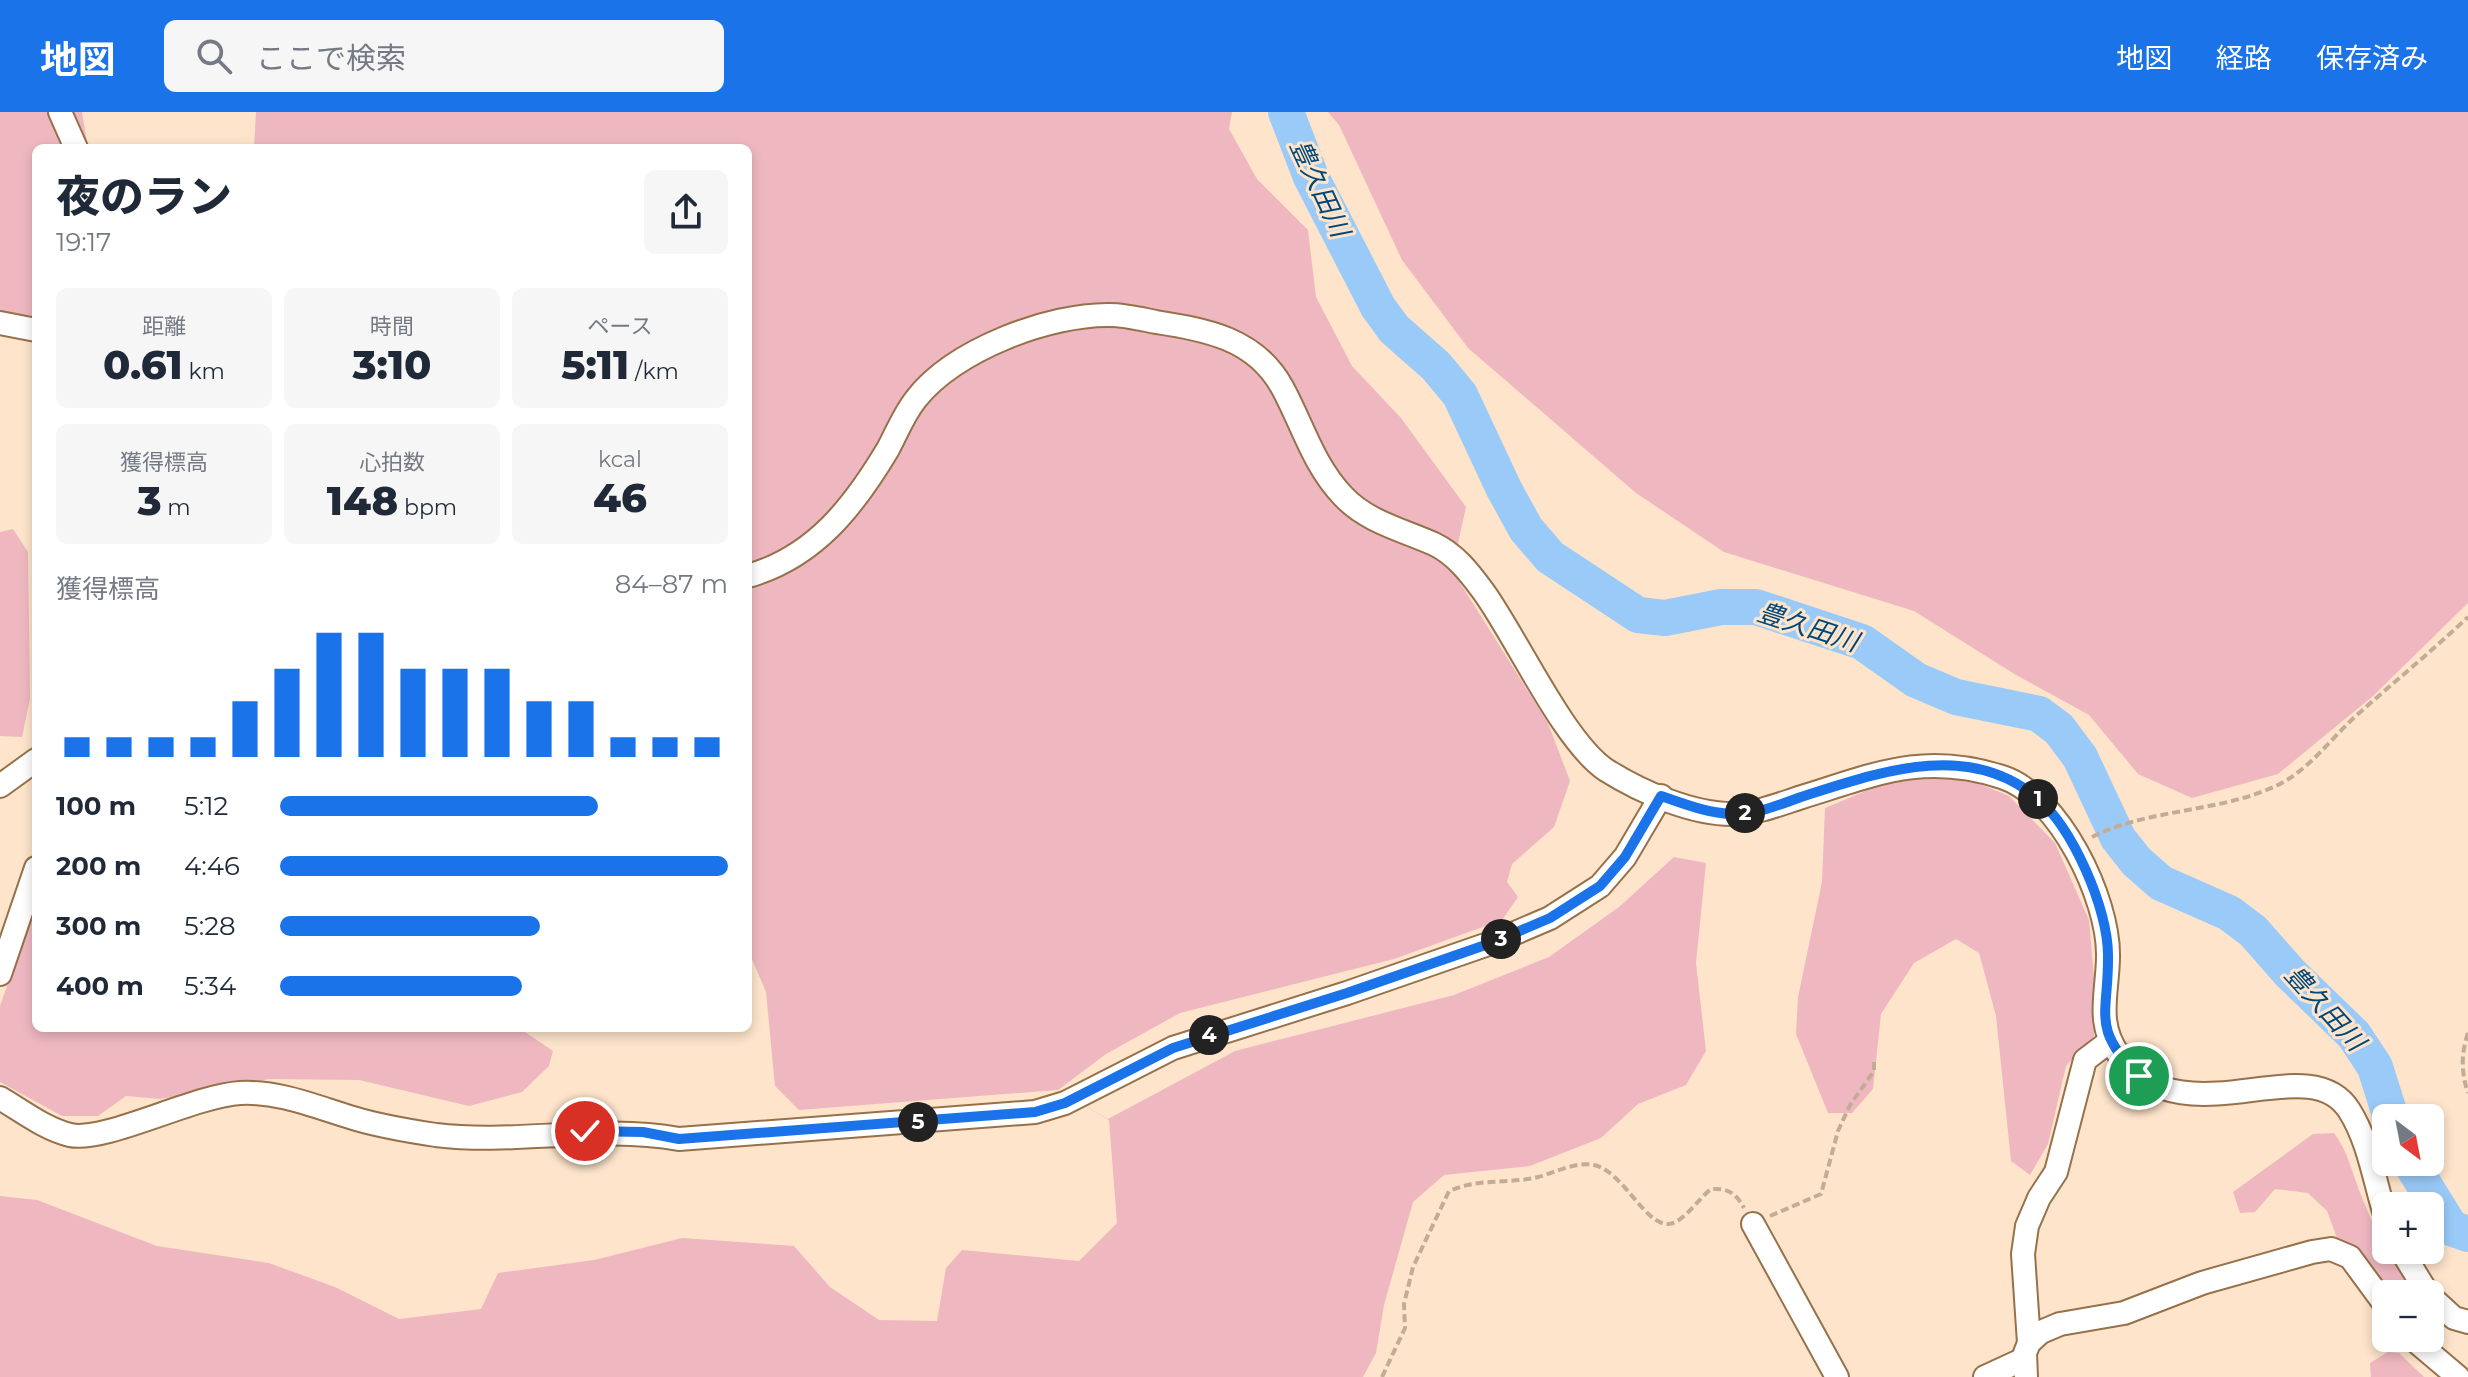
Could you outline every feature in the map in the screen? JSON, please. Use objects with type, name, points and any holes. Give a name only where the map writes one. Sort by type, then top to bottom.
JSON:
[{"type":"street","points":[[60,112],[74,144]]},
{"type":"street","points":[[752,574],[811,546],[851,508],[912,403],[939,372],[1037,325],[1110,315],[1201,329],[1250,347],[1279,382],[1314,456],[1343,496],[1366,515],[1437,545],[1459,561],[1485,595],[1587,752],[1605,769],[1661,796],[1698,809],[1732,814],[1759,811],[1912,766],[1950,764],[2012,780],[2054,816],[2093,889],[2106,933],[2104,1026],[2110,1041],[2139,1076],[2166,1091],[2209,1095],[2291,1086],[2321,1088],[2337,1096],[2357,1126],[2378,1192]]},
{"type":"street","points":[[0,323],[32,329]]},
{"type":"street","points":[[0,786],[32,763]]},
{"type":"street","points":[[0,1098],[71,1135],[100,1134],[197,1100],[241,1093],[284,1096],[357,1119],[437,1135],[501,1137],[585,1131],[643,1132],[679,1139],[1035,1112],[1065,1103],[1173,1048],[1376,983],[1550,918],[1600,886],[1625,857],[1661,796]]},
{"type":"street","points":[[0,974],[32,880]]},
{"type":"street","points":[[2026,1360],[2023,1254],[2027,1226],[2039,1198],[2056,1172],[2085,1060],[2110,1041]]},
{"type":"street","points":[[1753,1224],[1837,1377]]},
{"type":"street","points":[[1985,1377],[2026,1360],[2041,1332],[2060,1324],[2124,1313],[2266,1263],[2331,1249],[2350,1257],[2372,1287]]},
{"type":"street","points":[[2444,1309],[2454,1318],[2468,1322]]},
{"type":"street","points":[[2429,1352],[2458,1377]]},
{"type":"path","points":[[2105,830],[2163,813],[2226,805],[2272,788],[2304,770],[2355,716],[2468,617]]},
{"type":"path","points":[[2468,1033],[2462,1051],[2463,1078],[2468,1093]]},
{"type":"path","points":[[1382,1377],[1405,1328],[1404,1304],[1413,1267],[1449,1191],[1471,1181],[1533,1178],[1571,1167],[1594,1165],[1619,1179],[1656,1221],[1667,1225],[1677,1222],[1711,1189],[1725,1189],[1738,1198],[1753,1224],[1821,1194],[1838,1131],[1850,1105],[1874,1071],[1874,1060]]},
{"type":"shaded area","points":[[0,112],[82,112],[87,144],[32,144],[32,316],[0,311]]},
{"type":"shaded area","points":[[256,112],[1232,112],[1229,129],[1257,179],[1308,230],[1316,297],[1352,366],[1401,418],[1466,507],[1452,570],[1548,723],[1570,781],[1554,827],[1512,864],[1507,882],[1518,897],[1502,920],[1394,959],[1180,1013],[1106,1054],[1058,1090],[799,1110],[775,1086],[766,992],[752,959],[752,144],[254,144]]},
{"type":"shaded area","points":[[1328,112],[2468,112],[2468,603],[2373,696],[2278,774],[2192,798],[2138,774],[2089,715],[2016,675],[1914,611],[1724,552],[1636,493],[1468,348],[1402,260],[1339,125]]},
{"type":"shaded area","points":[[13,529],[28,552],[30,699],[22,737],[0,736],[0,532]]},
{"type":"shaded area","points":[[1958,775],[2009,796],[2055,843],[2089,920],[2095,988],[2094,1036],[2066,1066],[2048,1144],[2030,1175],[2011,1161],[1996,1016],[1979,953],[1956,939],[1914,963],[1881,1014],[1873,1089],[1852,1113],[1828,1113],[1796,1034],[1798,997],[1822,882],[1825,808],[1894,779]]},
{"type":"shaded area","points":[[1674,857],[1706,863],[1696,963],[1706,1051],[1686,1085],[1638,1104],[1601,1138],[1530,1166],[1444,1175],[1413,1202],[1384,1305],[1376,1353],[1363,1377],[0,1377],[0,1196],[37,1200],[157,1246],[269,1263],[335,1287],[399,1319],[481,1309],[498,1273],[594,1260],[682,1238],[794,1246],[830,1287],[879,1320],[937,1321],[946,1268],[962,1250],[1079,1261],[1117,1223],[1109,1120],[1058,1090],[1108,1119],[1235,1051],[1454,995],[1549,957],[1619,907]]},
{"type":"shaded area","points":[[32,914],[32,1032],[525,1032],[553,1051],[549,1066],[522,1092],[469,1106],[359,1080],[269,1079],[160,1099],[126,1096],[98,1116],[62,1116],[0,1082],[0,1006]]},
{"type":"shaded area","points":[[2334,1133],[2346,1154],[2372,1220],[2372,1264],[2396,1264],[2408,1280],[2377,1280],[2366,1262],[2337,1238],[2327,1211],[2308,1193],[2275,1189],[2255,1212],[2240,1213],[2233,1192],[2313,1134]]},
{"type":"shaded area","points":[[2388,1352],[2399,1353],[2424,1377],[2371,1377],[2370,1363]]},
{"type":"waterway","name":"豊久田川","points":[[1286,112],[1311,177],[1378,307],[1394,329],[1436,366],[1460,395],[1526,529],[1550,557],[1638,615],[1665,618],[1721,607],[1756,607],[1862,642],[1916,680],[1956,697],[2039,714],[2059,729],[2080,757],[2118,838],[2136,861],[2161,883],[2229,913],[2253,931],[2290,973],[2354,1035],[2375,1067],[2387,1104]]},
{"type":"waterway","name":"豊久田川","points":[[2419,1176],[2451,1228],[2468,1234]]},
{"type":"route","points":[[585,1131],[643,1132],[679,1139],[989,1118],[1035,1112],[1065,1103],[1130,1067],[1173,1048],[1242,1023],[1347,993],[1494,942],[1550,918],[1600,886],[1625,857],[1661,796],[1698,809],[1732,814],[1759,811],[1912,766],[1950,764],[2012,780],[2037,798],[2054,816],[2093,889],[2104,919],[2108,957],[2104,1026],[2122,1059],[2139,1076]]}]
